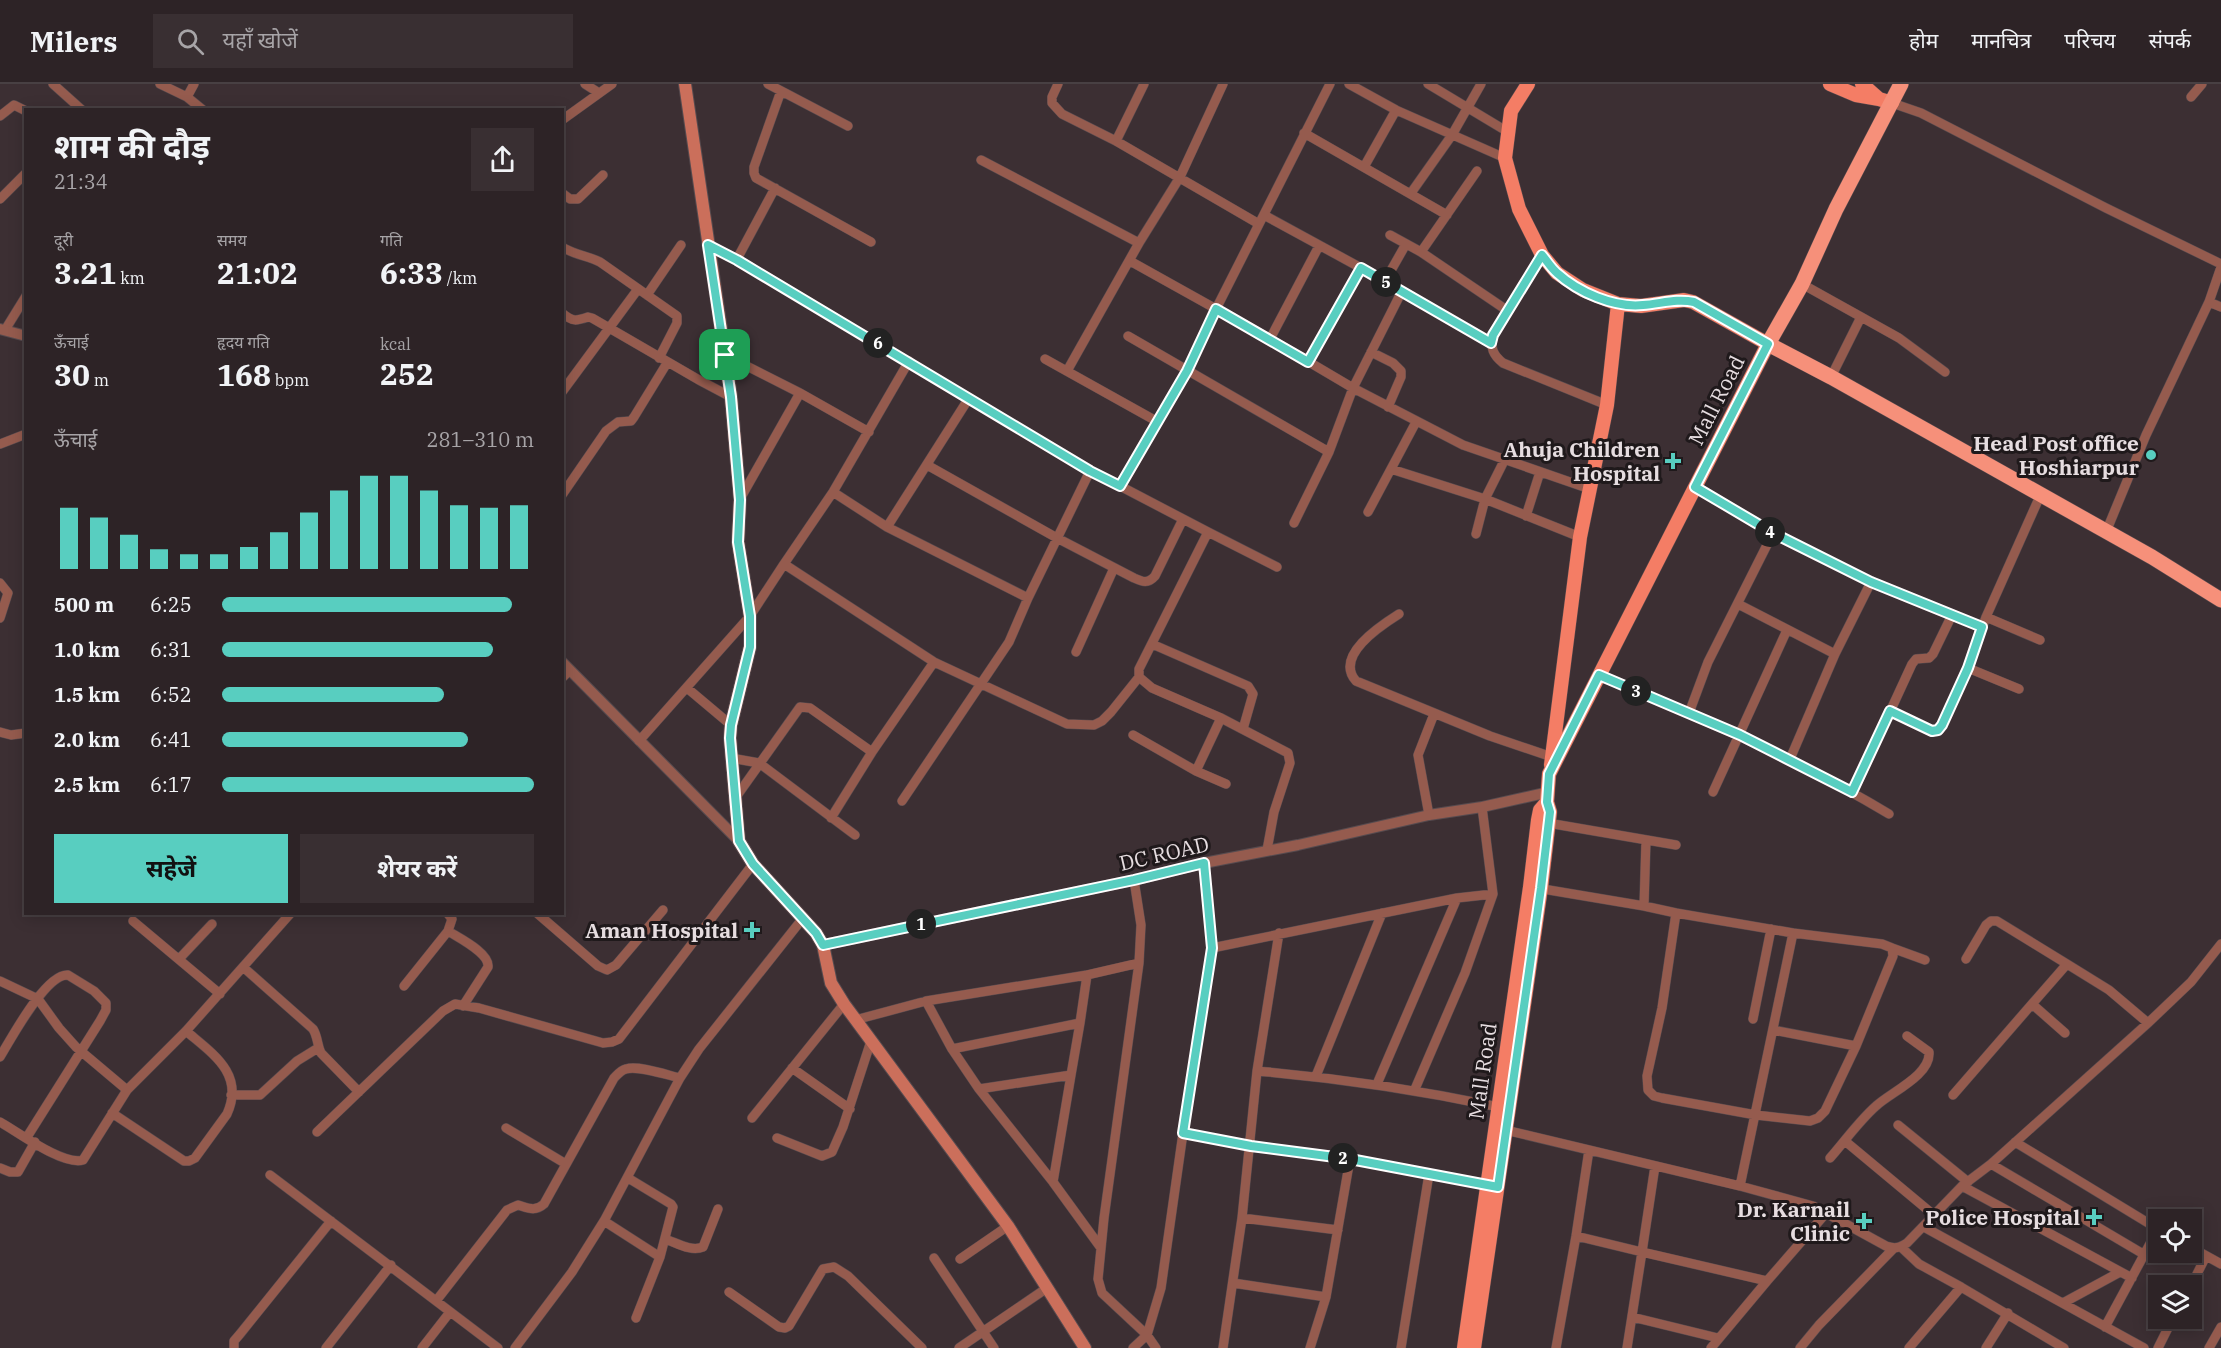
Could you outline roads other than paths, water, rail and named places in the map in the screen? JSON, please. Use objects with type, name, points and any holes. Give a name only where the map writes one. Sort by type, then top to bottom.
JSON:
[{"type":"highway","name":"Mall Road","points":[[1768,344],[1802,284],[1885,101],[1901,84]]},
{"type":"highway","points":[[1768,344],[2106,532],[2221,600]]},
{"type":"main road","points":[[685,84],[731,397],[740,500],[738,542],[750,616],[750,647],[731,725],[731,758],[739,841],[753,864],[816,933],[823,945],[831,983],[844,1004],[1008,1226],[1085,1348]]},
{"type":"main road","points":[[1528,84],[1511,111],[1505,158],[1520,209],[1542,255],[1557,273],[1583,290],[1618,304],[1641,306],[1684,300],[1694,302],[1768,344]]},
{"type":"main road","points":[[1830,84],[1856,95],[1885,101]]},
{"type":"main road","points":[[1862,84],[1885,101]]},
{"type":"main road","points":[[1549,774],[1580,537],[1607,405],[1618,304]]},
{"type":"main road","name":"Mall Road","points":[[1501,1129],[1498,1107],[1550,812],[1549,774],[1768,344]]},
{"type":"main road","name":"Mall Road","points":[[1464,1348],[1501,1129],[1535,887],[1538,820],[1540,810],[1548,797]]},
{"type":"main road","name":"Mall Road","points":[[1474,1348],[1492,1186]]},
{"type":"street","points":[[53,84],[80,108]]},
{"type":"street","points":[[160,84],[187,97],[200,108]]},
{"type":"street","points":[[187,97],[194,84]]},
{"type":"street","points":[[585,84],[599,93]]},
{"type":"street","points":[[564,119],[612,84]]},
{"type":"street","points":[[768,84],[848,126]]},
{"type":"street","points":[[1058,84],[1052,96],[1052,103],[1062,114],[1116,141],[1259,224]]},
{"type":"street","points":[[1116,141],[1144,84]]},
{"type":"street","points":[[1067,371],[1139,243],[1180,177],[1223,84]]},
{"type":"street","points":[[1120,486],[1187,371],[1330,84]]},
{"type":"street","points":[[1430,84],[1508,132]]},
{"type":"street","points":[[1411,192],[1452,135],[1481,84]]},
{"type":"street","points":[[2191,97],[2202,84]]},
{"type":"street","points":[[1355,85],[1396,110],[1505,158]]},
{"type":"street","points":[[781,91],[754,173],[756,178],[871,242]]},
{"type":"street","points":[[1885,101],[1921,113],[2221,265],[2209,302],[2146,435],[2106,532]]},
{"type":"street","points":[[0,116],[14,105],[24,110]]},
{"type":"street","points":[[1364,167],[1396,110]]},
{"type":"street","points":[[1304,133],[1448,215]]},
{"type":"street","points":[[981,160],[1139,243]]},
{"type":"street","points":[[1420,252],[1477,171]]},
{"type":"street","points":[[564,194],[570,199],[578,199],[603,175]]},
{"type":"street","points":[[0,199],[22,184]]},
{"type":"street","points":[[737,260],[775,188]]},
{"type":"street","points":[[1264,215],[1385,281],[1491,343]]},
{"type":"street","points":[[1390,235],[1420,252],[1508,311]]},
{"type":"street","points":[[1385,281],[1406,244]]},
{"type":"street","points":[[647,295],[681,245]]},
{"type":"street","points":[[708,245],[737,260],[1090,471],[1277,567]]},
{"type":"street","points":[[1270,339],[1319,246]]},
{"type":"street","points":[[564,248],[600,262],[672,312],[678,320],[663,360],[634,417],[631,421],[613,424],[606,431],[564,492]]},
{"type":"street","points":[[1542,255],[1493,335],[1491,343],[1496,357],[1503,363],[1607,405]]},
{"type":"street","points":[[1130,261],[1353,388],[1463,446],[1590,489]]},
{"type":"street","points":[[1308,362],[1361,268]]},
{"type":"street","points":[[1802,284],[1899,338],[1945,372]]},
{"type":"street","points":[[564,389],[638,289]]},
{"type":"street","points":[[1294,523],[1329,452],[1353,388],[1402,291]]},
{"type":"street","points":[[24,299],[2,330],[24,336]]},
{"type":"street","points":[[2209,302],[2221,307]]},
{"type":"street","points":[[564,314],[574,321],[588,317],[731,397]]},
{"type":"street","points":[[1831,377],[1861,317]]},
{"type":"street","points":[[1128,336],[1329,452]]},
{"type":"street","points":[[1371,352],[1393,363],[1401,371],[1401,377],[1388,407]]},
{"type":"street","points":[[725,355],[800,393],[869,432]]},
{"type":"street","points":[[1044,359],[1158,422]]},
{"type":"street","points":[[639,741],[750,616],[833,492],[909,362]]},
{"type":"street","points":[[740,500],[800,393]]},
{"type":"street","points":[[887,527],[969,398]]},
{"type":"street","points":[[1368,512],[1416,422]]},
{"type":"street","points":[[0,444],[24,435]]},
{"type":"street","points":[[1476,534],[1485,499],[1504,461]]},
{"type":"street","points":[[927,465],[1057,538],[1141,581],[1149,582],[1155,576],[1183,519]]},
{"type":"street","points":[[1391,469],[1485,499],[1580,537]]},
{"type":"street","points":[[902,801],[1010,642],[1028,598],[1090,471]]},
{"type":"street","points":[[1526,516],[1540,472]]},
{"type":"street","points":[[1695,487],[1773,533],[1871,582],[1982,627]]},
{"type":"street","points":[[833,492],[887,527],[1028,598]]},
{"type":"street","points":[[1890,711],[1932,731],[1938,730],[1968,668],[1986,617],[2040,496]]},
{"type":"street","points":[[784,564],[934,662],[1067,724],[1094,725],[1111,712],[1139,677],[1139,669],[1208,532]]},
{"type":"street","points":[[1689,713],[1708,662],[1773,533]]},
{"type":"street","points":[[1076,652],[1114,568]]},
{"type":"street","points":[[1790,759],[1835,654],[1871,582]]},
{"type":"street","points":[[0,583],[8,593],[0,618]]},
{"type":"street","points":[[1738,604],[1835,654]]},
{"type":"street","points":[[1399,614],[1374,630],[1355,653],[1349,670],[1356,681],[1434,714],[1552,757]]},
{"type":"street","points":[[1852,792],[1912,664],[1916,659],[1929,658],[1934,654],[1952,615]]},
{"type":"street","points":[[1986,617],[2040,640]]},
{"type":"street","points":[[1713,792],[1787,630]]},
{"type":"street","points":[[1152,644],[1248,686],[1253,694],[1243,729]]},
{"type":"street","points":[[831,818],[872,752],[934,662]]},
{"type":"street","points":[[1968,668],[2019,689]]},
{"type":"street","points":[[565,670],[739,841]]},
{"type":"street","points":[[1599,675],[1740,735],[1790,759],[1889,814]]},
{"type":"street","points":[[1139,677],[1152,688],[1221,718],[1283,749],[1290,758],[1274,812],[1267,850]]},
{"type":"street","points":[[687,688],[731,725]]},
{"type":"street","points":[[736,797],[800,707],[804,706],[872,752]]},
{"type":"street","points":[[1429,815],[1418,755],[1434,714]]},
{"type":"street","points":[[1196,771],[1221,718]]},
{"type":"street","points":[[0,732],[24,736]]},
{"type":"street","points":[[1134,735],[1196,771],[1226,784]]},
{"type":"street","points":[[731,758],[759,763],[855,835]]},
{"type":"street","name":"DC ROAD","points":[[823,945],[1429,815],[1548,797]]},
{"type":"street","points":[[1415,1089],[1465,973],[1493,894],[1482,807]]},
{"type":"street","points":[[1548,823],[1676,845]]},
{"type":"street","points":[[1644,906],[1646,840]]},
{"type":"street","points":[[1133,1348],[1147,1335],[1163,1276],[1212,948],[1204,863]]},
{"type":"street","points":[[317,1132],[449,1006],[455,1004],[603,1043],[619,1039],[753,864]]},
{"type":"street","points":[[1134,880],[1141,925],[1139,963],[1098,1279],[1102,1293],[1147,1335],[1156,1348]]},
{"type":"street","points":[[1535,887],[1793,933],[1882,944],[1925,960]]},
{"type":"street","points":[[1212,948],[1457,898],[1493,894]]},
{"type":"street","points":[[1377,1084],[1457,898]]},
{"type":"street","points":[[539,915],[598,966],[607,970],[616,965],[663,910]]},
{"type":"street","points":[[1316,1076],[1382,913]]},
{"type":"street","points":[[1676,913],[1662,1008],[1647,1076],[1648,1090],[1654,1096],[1662,1098],[1756,1115],[1810,1121],[1818,1118],[1825,1111],[1856,1046],[1893,956],[1892,948]]},
{"type":"street","points":[[0,1122],[60,1156],[78,1161],[83,1160],[127,1090],[186,1031],[289,915]]},
{"type":"street","points":[[404,986],[448,931],[452,919],[449,915]]},
{"type":"street","points":[[515,1348],[572,1272],[604,1221],[680,1078],[708,1037],[803,918]]},
{"type":"street","points":[[133,921],[220,994]]},
{"type":"street","points":[[1966,959],[1986,925],[1991,921],[1997,921],[2103,986],[2148,1023]]},
{"type":"street","points":[[179,959],[212,924]]},
{"type":"street","points":[[1753,1019],[1771,929]]},
{"type":"street","points":[[448,931],[480,952],[489,962],[463,1005]]},
{"type":"street","points":[[1223,1348],[1251,1146],[1257,1071],[1279,933]]},
{"type":"street","points":[[1740,1186],[1756,1115],[1766,1052],[1773,1030],[1793,933]]},
{"type":"street","points":[[1800,1348],[1819,1325],[1897,1248],[1907,1243],[1924,1227],[1965,1184],[2015,1142],[2191,982],[2221,944]]},
{"type":"street","points":[[855,1020],[926,1001],[1087,975],[1139,963]]},
{"type":"street","points":[[1953,1095],[2067,964]]},
{"type":"street","points":[[243,967],[313,1029],[318,1048],[359,1092]]},
{"type":"street","points":[[0,1057],[44,989],[62,974],[68,975],[106,1003],[106,1010],[31,1140],[18,1172],[0,1168]]},
{"type":"street","points":[[1053,1182],[1087,975]]},
{"type":"street","points":[[0,981],[38,999],[59,1028],[81,1052],[127,1090]]},
{"type":"street","points":[[926,1001],[952,1049],[980,1089],[1101,1248]]},
{"type":"street","points":[[752,1118],[844,1004]]},
{"type":"street","points":[[2032,1004],[2065,1033]]},
{"type":"street","points":[[952,1049],[1080,1023]]},
{"type":"street","points":[[1773,1030],[1856,1046]]},
{"type":"street","points":[[112,1113],[184,1161],[195,1158],[227,1114],[231,1095],[231,1078],[215,1056],[186,1031]]},
{"type":"street","points":[[1830,1158],[1876,1106],[1913,1079],[1928,1062],[1929,1052],[1907,1036]]},
{"type":"street","points":[[777,1138],[810,1152],[827,1155],[835,1148],[871,1041]]},
{"type":"street","points":[[231,1095],[260,1095],[297,1060],[318,1048]]},
{"type":"street","points":[[436,1301],[507,1210],[518,1205],[533,1209],[544,1204],[620,1071],[626,1068],[638,1069],[680,1078]]},
{"type":"street","points":[[792,1068],[850,1109]]},
{"type":"street","points":[[1257,1071],[1415,1089],[1498,1107]]},
{"type":"street","points":[[980,1089],[1071,1075]]},
{"type":"street","points":[[1898,1125],[1965,1184],[2132,1278]]},
{"type":"street","points":[[506,1128],[566,1164]]},
{"type":"street","points":[[1501,1129],[1740,1186],[1813,1206],[1897,1248],[1919,1264],[2008,1313],[2064,1348]]},
{"type":"street","points":[[1183,1133],[1251,1146],[1350,1159],[1492,1186]]},
{"type":"street","points":[[1845,1141],[1935,1216]]},
{"type":"street","points":[[2015,1142],[2158,1229],[2105,1327]]},
{"type":"street","points":[[1556,1348],[1589,1150]]},
{"type":"street","points":[[1310,1348],[1326,1297],[1350,1159]]},
{"type":"street","points":[[1990,1164],[2145,1255]]},
{"type":"street","points":[[1627,1348],[1655,1166]]},
{"type":"street","points":[[1401,1348],[1429,1174]]},
{"type":"street","points":[[270,1175],[498,1348]]},
{"type":"street","points":[[628,1178],[671,1204],[672,1214],[660,1257],[636,1318]]},
{"type":"street","points":[[665,1239],[693,1249],[703,1247],[718,1209]]},
{"type":"street","points":[[1711,1348],[1827,1212]]},
{"type":"street","points":[[1242,1218],[1338,1230]]},
{"type":"street","points":[[234,1348],[234,1341],[331,1221]]},
{"type":"street","points":[[604,1221],[660,1257]]},
{"type":"street","points":[[960,1259],[1008,1226]]},
{"type":"street","points":[[1924,1227],[2144,1348]]},
{"type":"street","points":[[1576,1236],[1767,1281]]},
{"type":"street","points":[[2202,1254],[2221,1264]]},
{"type":"street","points":[[2196,1275],[2206,1256]]},
{"type":"street","points":[[934,1258],[984,1329],[994,1348]]},
{"type":"street","points":[[326,1348],[391,1265]]},
{"type":"street","points":[[729,1292],[779,1327],[785,1328],[789,1326],[823,1269],[834,1267],[848,1276],[922,1348]]},
{"type":"street","points":[[2063,1303],[2120,1272]]},
{"type":"street","points":[[1233,1283],[1326,1297]]},
{"type":"street","points":[[1909,1348],[1962,1287]]},
{"type":"street","points":[[959,1348],[1047,1288]]},
{"type":"street","points":[[422,1348],[450,1312]]},
{"type":"street","points":[[1986,1348],[2008,1313]]},
{"type":"street","points":[[1632,1317],[1718,1338]]},
{"type":"street","points":[[2209,1348],[2221,1327]]},
{"type":"street","points":[[2158,1348],[2168,1329]]},
{"type":"place","name":"Head Post office Hoshiarpur","points":[[2151,455]]},
{"type":"place","name":"Ahuja Children Hospital","points":[[1673,461]]},
{"type":"place","name":"Aman Hospital","points":[[752,930]]},
{"type":"place","name":"Police Hospital","points":[[2094,1217]]},
{"type":"place","name":"Dr. Karnail Clinic","points":[[1864,1221]]}]
